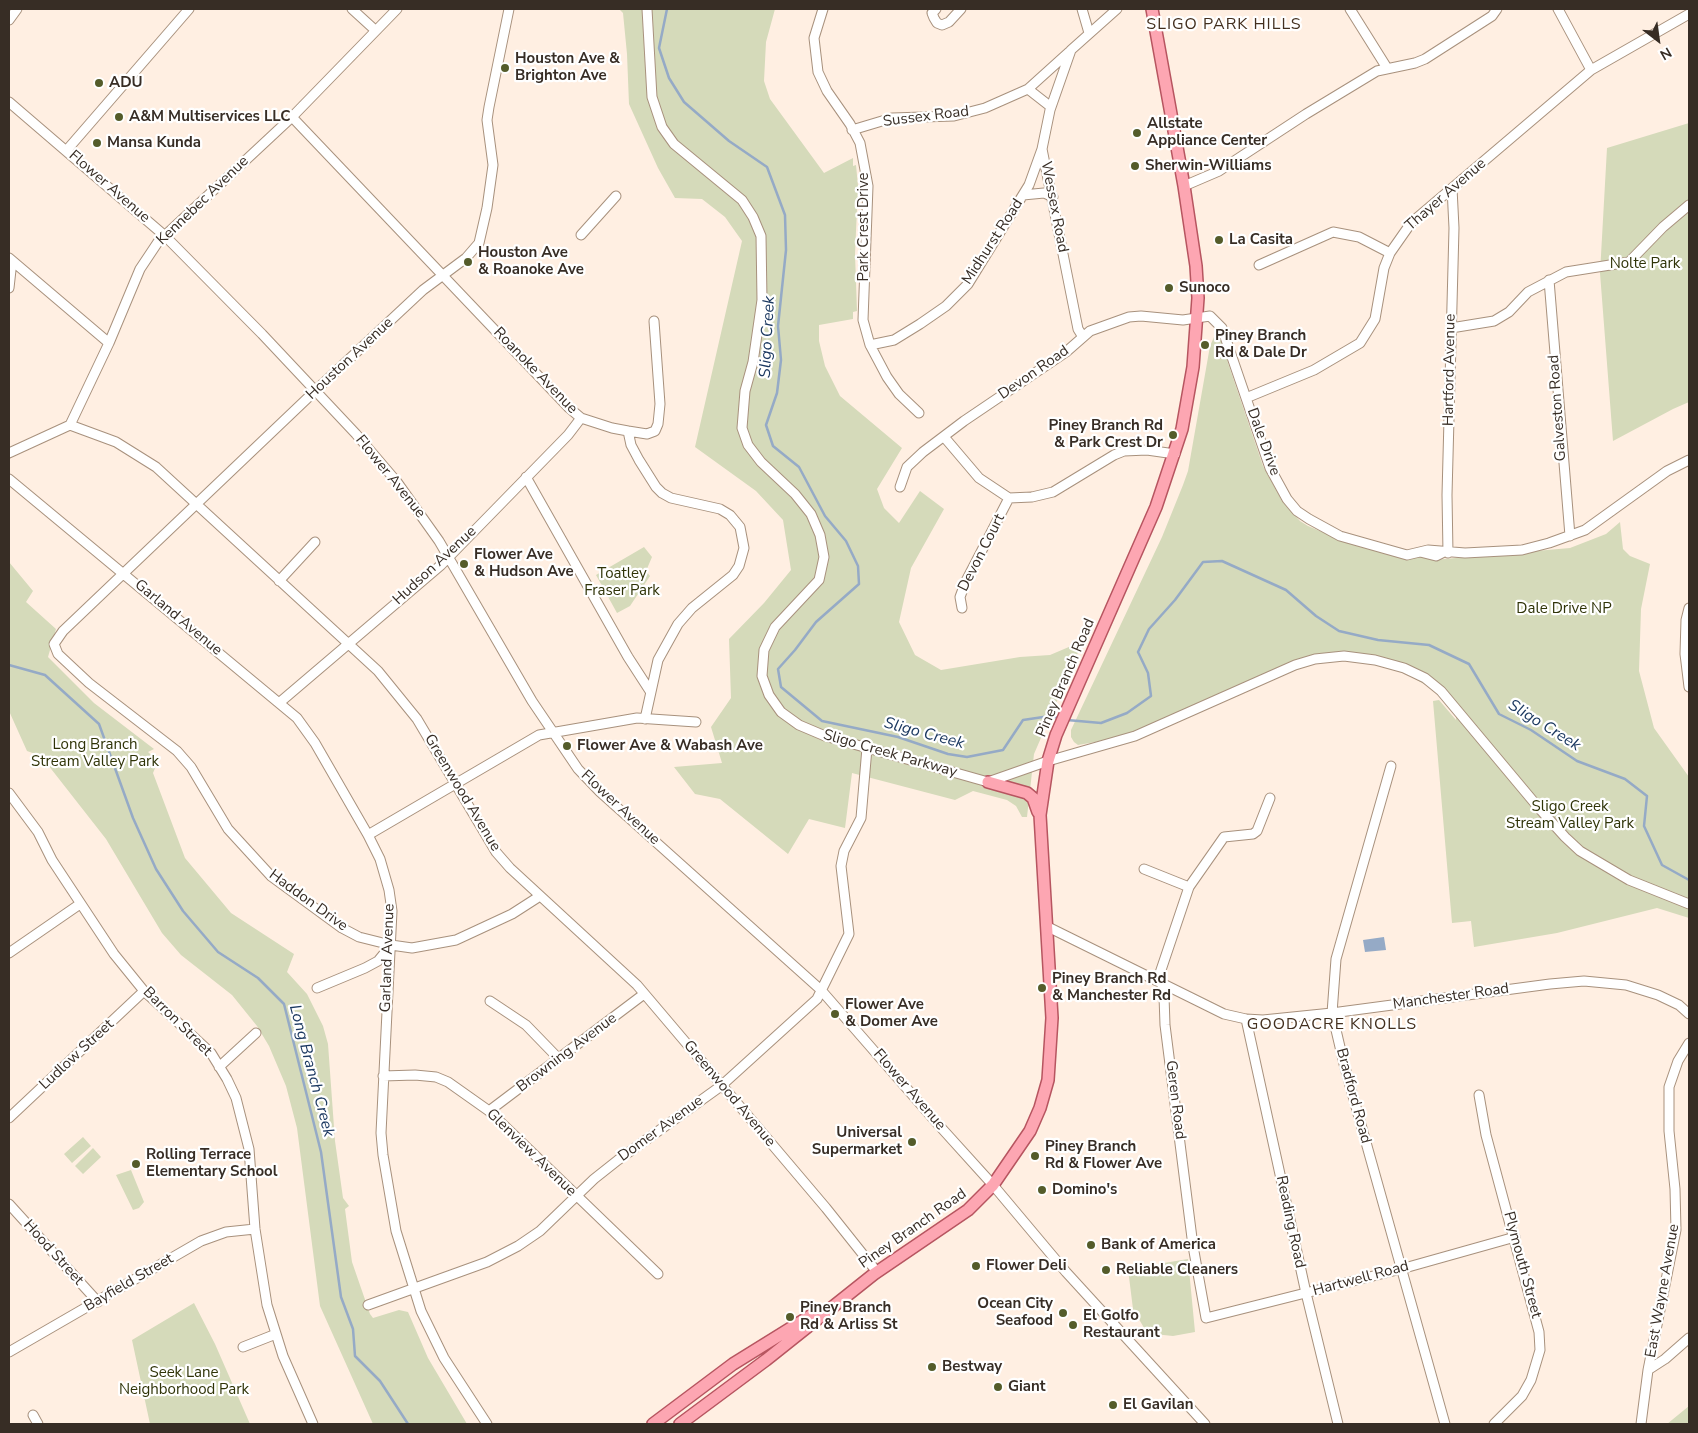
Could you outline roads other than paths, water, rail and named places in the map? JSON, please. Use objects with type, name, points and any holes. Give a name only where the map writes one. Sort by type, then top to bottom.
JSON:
[{"type":"main road","name":"Piney Branch Road","points":[[680,1424],[766,1360],[877,1272],[968,1210],[993,1185],[1030,1131],[1040,1108],[1048,1080],[1052,1018],[1040,815],[1048,761],[1056,735],[1156,507],[1182,428],[1193,367],[1197,316],[1196,266],[1184,186],[1152,9]]},
{"type":"main road","points":[[988,782],[1027,793],[1033,798],[1040,815]]},
{"type":"main road","name":"Piney Branch Road","points":[[653,1424],[717,1375],[852,1291]]},
{"type":"street","points":[[9,20],[17,9]]},
{"type":"street","points":[[66,151],[189,9]]},
{"type":"street","points":[[352,9],[375,30]]},
{"type":"street","name":"Kennebec Avenue","points":[[70,425],[109,343],[140,269],[165,236],[292,116],[397,9]]},
{"type":"street","name":"Houston Avenue","points":[[54,644],[63,631],[315,391],[424,290],[466,258],[479,244],[487,208],[493,165],[487,120],[509,9]]},
{"type":"street","name":"Sligo Creek Parkway","points":[[647,9],[652,97],[662,127],[674,144],[742,200],[754,217],[761,236],[762,300],[753,362],[744,398],[742,428],[748,445],[761,462],[795,494],[811,514],[824,557],[819,580],[771,632],[764,650],[762,676],[769,695],[781,712],[799,725],[825,736],[988,782]]},
{"type":"street","name":"Park Crest Drive","points":[[824,9],[817,23],[814,38],[818,72],[827,91],[852,130],[863,154],[868,186],[863,320],[870,345],[887,377],[899,394],[919,412]]},
{"type":"street","points":[[936,9],[932,13],[937,23],[942,25],[949,22],[961,9]]},
{"type":"street","points":[[1082,9],[1089,33]]},
{"type":"street","name":"Wessex Road","points":[[1083,337],[1078,329],[1053,196],[1042,149],[1050,107],[1071,50],[1117,9]]},
{"type":"street","points":[[1350,9],[1387,68]]},
{"type":"street","points":[[1184,186],[1219,172],[1306,114],[1377,71],[1425,59],[1492,16],[1497,9]]},
{"type":"street","points":[[1558,9],[1591,70]]},
{"type":"street","name":"Thayer Avenue","points":[[1246,398],[1314,370],[1360,343],[1375,319],[1384,268],[1390,253],[1411,223],[1591,70],[1689,14]]},
{"type":"street","name":"Sussex Road","points":[[852,130],[892,118],[962,114],[985,108],[1028,89],[1071,50]]},
{"type":"street","points":[[1028,89],[1050,107]]},
{"type":"street","name":"Flower Avenue","points":[[9,102],[165,236],[315,391],[397,482],[450,556],[551,732],[578,770],[600,792],[822,990],[993,1185],[1066,1272],[1205,1424]]},
{"type":"street","name":"Roanoke Avenue","points":[[292,116],[568,407],[581,418],[628,431]]},
{"type":"street","name":"Midhurst Road","points":[[870,345],[894,340],[946,306],[968,284],[1023,195],[1042,149]]},
{"type":"street","name":"Hartford Avenue","points":[[1446,552],[1454,228],[1452,188]]},
{"type":"street","points":[[1023,195],[1044,193],[1053,196]]},
{"type":"street","points":[[581,235],[616,196]]},
{"type":"street","points":[[1451,328],[1494,321],[1509,312],[1528,292],[1566,272],[1629,262],[1663,227],[1689,205]]},
{"type":"street","points":[[1259,265],[1333,232],[1359,236],[1390,253]]},
{"type":"street","points":[[10,260],[109,343]]},
{"type":"street","points":[[9,288],[10,260]]},
{"type":"street","name":"Galveston Road","points":[[1549,280],[1570,536]]},
{"type":"street","name":"Devon Road","points":[[900,487],[907,467],[923,452],[945,438],[964,421],[1066,352],[1090,331],[1129,317],[1183,320],[1197,316]]},
{"type":"street","name":"Dale Drive","points":[[1197,316],[1210,316],[1222,328],[1270,468],[1287,499],[1297,511],[1340,536],[1406,555],[1420,552],[1436,556],[1446,552],[1522,550],[1585,530],[1667,471],[1689,460]]},
{"type":"street","points":[[645,719],[658,660],[678,624],[692,608],[733,576],[739,566],[744,548],[740,527],[730,515],[720,509],[671,498],[656,487],[631,444],[628,431],[646,434],[654,431],[658,424],[660,404],[654,321]]},
{"type":"street","name":"Hudson Avenue","points":[[279,703],[450,556],[568,435],[581,418]]},
{"type":"street","points":[[9,453],[70,425]]},
{"type":"street","name":"Greenwood Avenue","points":[[70,425],[116,442],[140,455],[279,580],[346,644],[378,671],[406,703],[496,852],[540,896],[599,947],[644,994],[826,1208],[877,1272]]},
{"type":"street","points":[[945,438],[979,478],[1009,498],[1032,497],[1053,492],[1114,455],[1124,451],[1147,450],[1175,454]]},
{"type":"street","points":[[526,477],[636,670],[650,691]]},
{"type":"street","name":"Garland Avenue","points":[[9,479],[297,718],[315,743],[368,835],[380,860],[389,890],[391,945],[383,1076],[383,1155],[396,1230],[421,1311],[444,1358],[487,1424]]},
{"type":"street","name":"Devon Court","points":[[962,608],[960,597],[966,581],[1009,498]]},
{"type":"street","points":[[279,580],[315,542]]},
{"type":"street","points":[[1689,608],[1686,620],[1685,654],[1689,687]]},
{"type":"street","name":"Haddon Drive","points":[[54,644],[58,654],[89,683],[177,752],[191,767],[228,829],[271,876],[342,928],[359,937],[412,948],[456,940],[512,914],[540,896]]},
{"type":"street","points":[[988,782],[1048,761],[1135,736],[1295,665],[1344,656],[1375,660],[1418,675],[1441,691],[1549,819],[1580,851],[1629,880],[1689,904]]},
{"type":"street","points":[[368,835],[540,735],[636,718],[696,722]]},
{"type":"street","name":"Domer Avenue","points":[[368,1305],[487,1262],[515,1249],[540,1231],[618,1160],[721,1086],[806,1011],[817,999],[849,934],[841,866],[844,851],[861,818],[867,748]]},
{"type":"street","name":"Bradford Road","points":[[1391,766],[1336,959],[1332,1013],[1344,1064],[1445,1424]]},
{"type":"street","name":"Barron Street","points":[[9,793],[38,832],[52,860],[114,954],[144,991],[210,1053],[236,1098],[249,1149],[255,1229],[267,1305],[282,1356],[313,1424]]},
{"type":"street","name":"Geren Road","points":[[1206,1318],[1193,1246],[1160,973],[1189,887],[1224,837],[1237,834],[1253,834],[1258,831],[1270,798]]},
{"type":"street","points":[[1144,869],[1189,887]]},
{"type":"street","points":[[9,953],[80,904]]},
{"type":"street","name":"Manchester Road","points":[[1048,927],[1224,1014],[1246,1019],[1263,1020],[1332,1013],[1584,981],[1626,985],[1658,995],[1679,1005],[1689,1014]]},
{"type":"street","points":[[317,988],[378,961],[391,945]]},
{"type":"street","name":"Ludlow Street","points":[[9,1118],[144,991]]},
{"type":"street","name":"Browning Avenue","points":[[489,1111],[644,994]]},
{"type":"street","points":[[490,1001],[526,1025],[559,1059]]},
{"type":"street","name":"Reading Road","points":[[1246,1019],[1306,1294],[1338,1424]]},
{"type":"street","points":[[218,1067],[256,1033]]},
{"type":"street","name":"East Wayne Avenue","points":[[1640,1424],[1648,1370],[1676,1230],[1669,1087],[1678,1061],[1689,1043]]},
{"type":"street","name":"Glenview Avenue","points":[[383,1076],[436,1077],[448,1082],[489,1111],[576,1198],[658,1274]]},
{"type":"street","name":"Plymouth Street","points":[[1479,1095],[1486,1134],[1539,1332],[1540,1350],[1531,1380],[1522,1396],[1494,1424]]},
{"type":"street","name":"Hood Street","points":[[9,1204],[98,1302]]},
{"type":"street","name":"Bayfield Street","points":[[9,1352],[201,1241],[226,1232],[255,1229]]},
{"type":"street","name":"Hartwell Road","points":[[1206,1318],[1306,1294],[1515,1237]]},
{"type":"street","points":[[243,1347],[276,1334]]},
{"type":"street","points":[[1648,1370],[1665,1359],[1689,1338]]},
{"type":"street","points":[[756,1349],[766,1360]]},
{"type":"street","points":[[33,1415],[38,1424]]},
{"type":"water","points":[[1384,937],[1386,950],[1365,952],[1363,940]]},
{"type":"waterway","name":"Sligo Creek","points":[[667,9],[659,48],[669,78],[684,102],[729,141],[767,167],[785,215],[786,250],[778,326],[781,360],[777,393],[766,425],[773,446],[799,467],[825,516],[846,541],[858,566],[859,584],[816,622],[778,669],[781,687],[822,721],[898,737],[948,754],[967,757],[1003,750],[1023,720],[1050,716],[1059,718]]},
{"type":"waterway","name":"Sligo Creek","points":[[1067,720],[1101,723],[1127,713],[1151,696],[1148,673],[1138,652],[1149,629],[1175,600],[1203,562],[1222,561],[1286,590],[1316,616],[1339,631],[1378,640],[1429,645],[1469,664],[1499,714],[1531,730],[1577,761],[1625,779],[1647,796],[1644,826],[1662,865],[1689,880]]},
{"type":"waterway","name":"Long Branch Creek","points":[[9,665],[45,675],[99,724],[133,818],[156,869],[183,911],[218,952],[258,978],[284,1004],[321,1152],[341,1297],[353,1329],[355,1356],[380,1381],[408,1424]]},
{"type":"place","name":"Houston Ave & Brighton Ave","points":[[505,68]]},
{"type":"place","name":"ADU","points":[[99,83]]},
{"type":"place","name":"A&M Multiservices LLC","points":[[119,117]]},
{"type":"place","name":"Allstate Appliance Center","points":[[1137,133]]},
{"type":"place","name":"Mansa Kunda","points":[[97,143]]},
{"type":"place","name":"Sherwin-Williams","points":[[1135,166]]},
{"type":"place","name":"La Casita","points":[[1219,240]]},
{"type":"place","name":"Houston Ave & Roanoke Ave","points":[[468,262]]},
{"type":"place","name":"Sunoco","points":[[1169,288]]},
{"type":"place","name":"Piney Branch Rd & Dale Dr","points":[[1205,345]]},
{"type":"place","name":"Piney Branch Rd & Park Crest Dr","points":[[1173,435]]},
{"type":"place","name":"Flower Ave & Hudson Ave","points":[[464,564]]},
{"type":"place","name":"Flower Ave & Wabash Ave","points":[[567,746]]},
{"type":"place","name":"Piney Branch Rd & Manchester Rd","points":[[1042,988]]},
{"type":"place","name":"Flower Ave & Domer Ave","points":[[835,1014]]},
{"type":"place","name":"Universal Supermarket","points":[[912,1142]]},
{"type":"place","name":"Piney Branch Rd & Flower Ave","points":[[1035,1156]]},
{"type":"place","name":"Rolling Terrace Elementary School","points":[[136,1164]]},
{"type":"place","name":"Domino's","points":[[1042,1190]]},
{"type":"place","name":"Bank of America","points":[[1091,1245]]},
{"type":"place","name":"Flower Deli","points":[[976,1266]]},
{"type":"place","name":"Reliable Cleaners","points":[[1106,1270]]},
{"type":"place","name":"Ocean City Seafood","points":[[1063,1313]]},
{"type":"place","name":"Piney Branch Rd & Arliss St","points":[[790,1317]]},
{"type":"place","name":"El Golfo Restaurant","points":[[1073,1325]]},
{"type":"place","name":"Bestway","points":[[932,1367]]},
{"type":"place","name":"Giant","points":[[998,1387]]},
{"type":"place","name":"El Gavilan","points":[[1113,1405]]},
{"type":"district","name":"SLIGO PARK HILLS","points":[[1224,25]]},
{"type":"district","name":"GOODACRE KNOLLS","points":[[1332,1025]]},
{"type":"park label","name":"Nolte Park","points":[[1645,264]]},
{"type":"park label","name":"Toatley Fraser Park","points":[[622,582]]},
{"type":"park label","name":"Dale Drive NP","points":[[1564,609]]},
{"type":"park label","name":"Long Branch Stream Valley Park","points":[[95,754]]},
{"type":"park label","name":"Sligo Creek Stream Valley Park","points":[[1570,816]]},
{"type":"park label","name":"Seek Lane Neighborhood Park","points":[[184,1382]]}]
